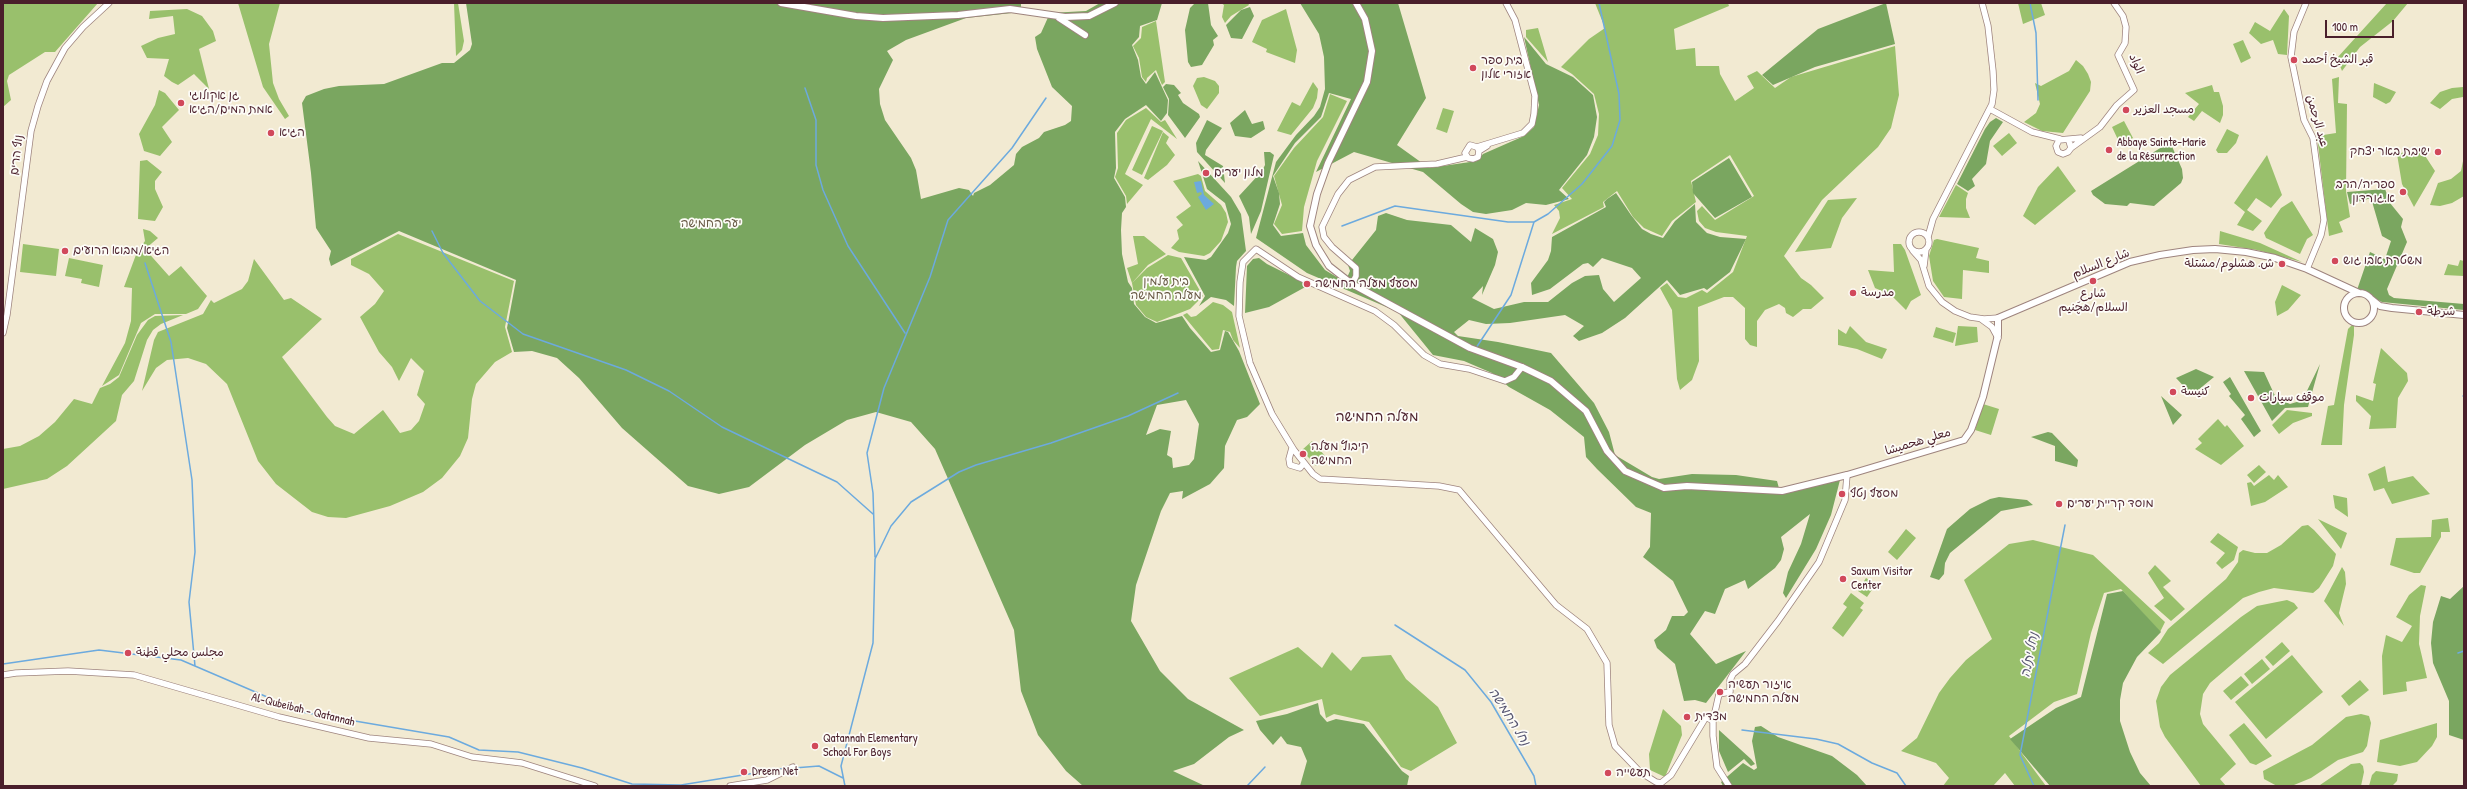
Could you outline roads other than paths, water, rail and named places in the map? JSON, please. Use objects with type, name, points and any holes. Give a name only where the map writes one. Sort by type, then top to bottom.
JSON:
[{"type":"main road","points":[[781,3],[844,14],[876,17],[943,16],[1010,9],[1065,17],[1089,16],[1115,3]]},
{"type":"main road","points":[[1356,3],[1365,20],[1372,51],[1367,82],[1328,163],[1317,194],[1310,226],[1316,245],[1329,266],[1352,284],[1470,348],[1522,367],[1551,381],[1581,406],[1607,451],[1625,471],[1664,488],[1687,486],[1782,492],[1846,475]]},
{"type":"main road","points":[[1054,15],[1085,35]]},
{"type":"main road","name":"شارع السلام","points":[[1998,318],[2053,296],[2120,266],[2167,254],[2205,250],[2233,251],[2266,256],[2308,269],[2359,293]]},
{"type":"main road","name":"شارع السلام","points":[[2332,281],[2343,292],[2345,302]]},
{"type":"main road","points":[[2392,308],[2378,310],[2361,323],[2352,321],[2346,315],[2345,302],[2351,296],[2359,293],[2370,298],[2380,306],[2464,315]]},
{"type":"main road","points":[[2370,298],[2373,307],[2372,315]]},
{"type":"main road","name":"معلي هحميشا","points":[[1846,475],[1966,438],[1983,397],[1998,338],[1998,318]]},
{"type":"street","name":"נוף הרים","points":[[3,333],[7,315],[31,131],[36,113],[47,81],[65,48],[83,27],[108,3]]},
{"type":"street","points":[[1454,160],[1470,146],[1478,149],[1523,133],[1532,124],[1535,108],[1535,96],[1516,20],[1506,3]]},
{"type":"street","points":[[1933,219],[1919,231],[1913,232],[1909,238],[1909,245],[1913,251],[1920,252],[1926,249],[1929,243],[1928,237],[1933,219],[1990,109],[1994,78],[1988,26],[1982,3]]},
{"type":"street","name":"الواد","points":[[2083,137],[2100,127],[2117,105],[2134,90],[2118,56],[2125,43],[2126,27],[2125,21],[2114,3]]},
{"type":"street","name":"عبد الرحمن","points":[[2306,3],[2294,32],[2291,57],[2302,113],[2313,138],[2324,220],[2321,235],[2308,269]]},
{"type":"street","points":[[1990,109],[2026,130],[2043,136],[2069,140],[2083,137]]},
{"type":"street","points":[[2043,136],[2056,147],[2058,152],[2064,154],[2083,137]]},
{"type":"street","points":[[2056,147],[2060,139]]},
{"type":"street","points":[[2069,140],[2071,148]]},
{"type":"street","points":[[1352,284],[1356,276],[1356,268],[1324,237],[1322,227],[1338,194],[1349,180],[1375,167],[1437,164],[1467,157],[1475,159],[1478,149]]},
{"type":"street","points":[[1465,150],[1467,157]]},
{"type":"street","points":[[1919,231],[1928,237]]},
{"type":"street","points":[[1522,367],[1514,377],[1505,381],[1479,372],[1434,362],[1424,355],[1394,325],[1375,311],[1298,277],[1256,249],[1246,258],[1242,267],[1239,316],[1241,330],[1260,389],[1272,414],[1292,448],[1313,474],[1320,479],[1439,486],[1459,490],[1556,605],[1587,629],[1607,663],[1609,725],[1615,746],[1640,772],[1656,782],[1661,783],[1671,776],[1706,717],[1713,721]]},
{"type":"street","name":"شارع السلام","points":[[1924,271],[1926,249]]},
{"type":"street","name":"شارع السلام","points":[[1913,251],[1921,260],[1932,291],[1942,302],[1962,314],[1981,319],[1998,318]]},
{"type":"street","points":[[1981,319],[1992,327],[1998,338]]},
{"type":"street","points":[[1292,448],[1289,459],[1290,465],[1300,468],[1304,463]]},
{"type":"street","points":[[1729,786],[1717,767],[1713,721],[1719,694],[1730,692],[1730,680],[1733,674],[1745,664],[1778,621],[1819,562],[1845,500],[1846,475]]},
{"type":"street","name":"Al-Qubeibah - Qatannah","points":[[3,675],[68,671],[134,675],[280,717],[369,738],[431,744],[472,757],[522,763],[595,786]]},
{"type":"street","points":[[730,786],[767,780],[793,767]]},
{"type":"water","points":[[1201,181],[1204,195],[1214,204],[1206,210],[1198,197],[1202,194],[1201,192],[1197,193],[1194,182]]},
{"type":"waterway","points":[[1342,226],[1395,206],[1508,222],[1534,222],[1548,214],[1582,184],[1612,146],[1620,120],[1619,94],[1599,3]]},
{"type":"waterway","points":[[2030,3],[2036,33],[2038,100]]},
{"type":"waterway","points":[[805,88],[816,120],[816,165],[823,190],[848,246],[905,333]]},
{"type":"waterway","points":[[875,557],[873,493],[867,453],[884,388],[930,277],[948,220],[1012,148],[1046,98]]},
{"type":"waterway","points":[[1476,348],[1511,295],[1534,222]]},
{"type":"waterway","points":[[432,231],[443,253],[480,301],[523,334],[626,370],[669,391],[722,427],[837,482],[873,514]]},
{"type":"waterway","points":[[145,263],[171,342],[192,480],[195,552],[189,602],[195,666]]},
{"type":"waterway","points":[[845,786],[841,766],[873,643],[875,559],[891,526],[911,502],[959,472],[976,465],[1051,443],[1128,416],[1178,393]]},
{"type":"waterway","name":"נחל יתלה","points":[[2034,786],[2020,755],[2065,525]]},
{"type":"waterway","name":"נחל החמישה","points":[[1395,625],[1465,670],[1491,702],[1534,776],[1536,786]]},
{"type":"waterway","points":[[3,664],[99,650],[181,660],[302,712],[449,737],[479,750],[518,752],[582,768],[632,784],[681,785],[786,768]]},
{"type":"waterway","points":[[2458,653],[2464,651]]},
{"type":"waterway","points":[[1742,730],[1816,739],[1838,744],[1872,763],[1897,773],[1906,786]]},
{"type":"waterway","points":[[794,768],[819,766],[843,778]]},
{"type":"waterway","points":[[1247,786],[1265,767]]},
{"type":"place","name":"قبر الشيخ أحمد","points":[[2294,60]]},
{"type":"place","name":"בית ספר אזורי אלון","points":[[1473,68]]},
{"type":"place","name":"גן אקולוגי אמת המים/הגיא","points":[[181,103]]},
{"type":"place","name":"مسجد العزير","points":[[2126,110]]},
{"type":"place","name":"הגיא","points":[[271,133]]},
{"type":"place","name":"Abbaye Sainte-Marie de la Résurrection","points":[[2109,150]]},
{"type":"place","name":"ישיבת באר יצחק","points":[[2438,152]]},
{"type":"place","name":"מלון יערים","points":[[1206,173]]},
{"type":"place","name":"ספריה/הרב א.גורדון","points":[[2403,192]]},
{"type":"place","name":"הגיא/מבוא הרועים","points":[[65,251]]},
{"type":"place","name":"משטרת אבו גוש","points":[[2335,261]]},
{"type":"place","name":"ش. هشلوم/مشتلة","points":[[2282,264]]},
{"type":"place","name":"شارع السلام/هچَنيم","points":[[2093,281]]},
{"type":"place","name":"מסעף מעלה החמישה","points":[[1307,284]]},
{"type":"place","name":"مدرسة","points":[[1853,293]]},
{"type":"place","name":"شرطة","points":[[2419,312]]},
{"type":"place","name":"كنيسة","points":[[2173,392]]},
{"type":"place","name":"موقف سيارات","points":[[2251,398]]},
{"type":"place","name":"קיבוץ מעלה החמישה","points":[[1303,454]]},
{"type":"place","name":"מסעף נטף","points":[[1842,494]]},
{"type":"place","name":"מוסד קריית יערים","points":[[2059,504]]},
{"type":"place","name":"Saxum Visitor Center","points":[[1843,579]]},
{"type":"place","name":"مجلس محلي قطنة","points":[[128,653]]},
{"type":"place","name":"איזור תעשיה מעלה החמישה","points":[[1720,692]]},
{"type":"place","name":"מצדית","points":[[1687,717]]},
{"type":"place","name":"Qatannah Elementary School For Boys","points":[[815,746]]},
{"type":"place","name":"Dreem Net","points":[[744,772]]},
{"type":"place","name":"תעשייה","points":[[1608,773]]},
{"type":"district","name":"מעלה החמישה","points":[[1377,417]]},
{"type":"park label","name":"יער החמישה","points":[[711,224]]},
{"type":"park label","name":"בית עלמין מעלה החמישה","points":[[1166,289]]}]
